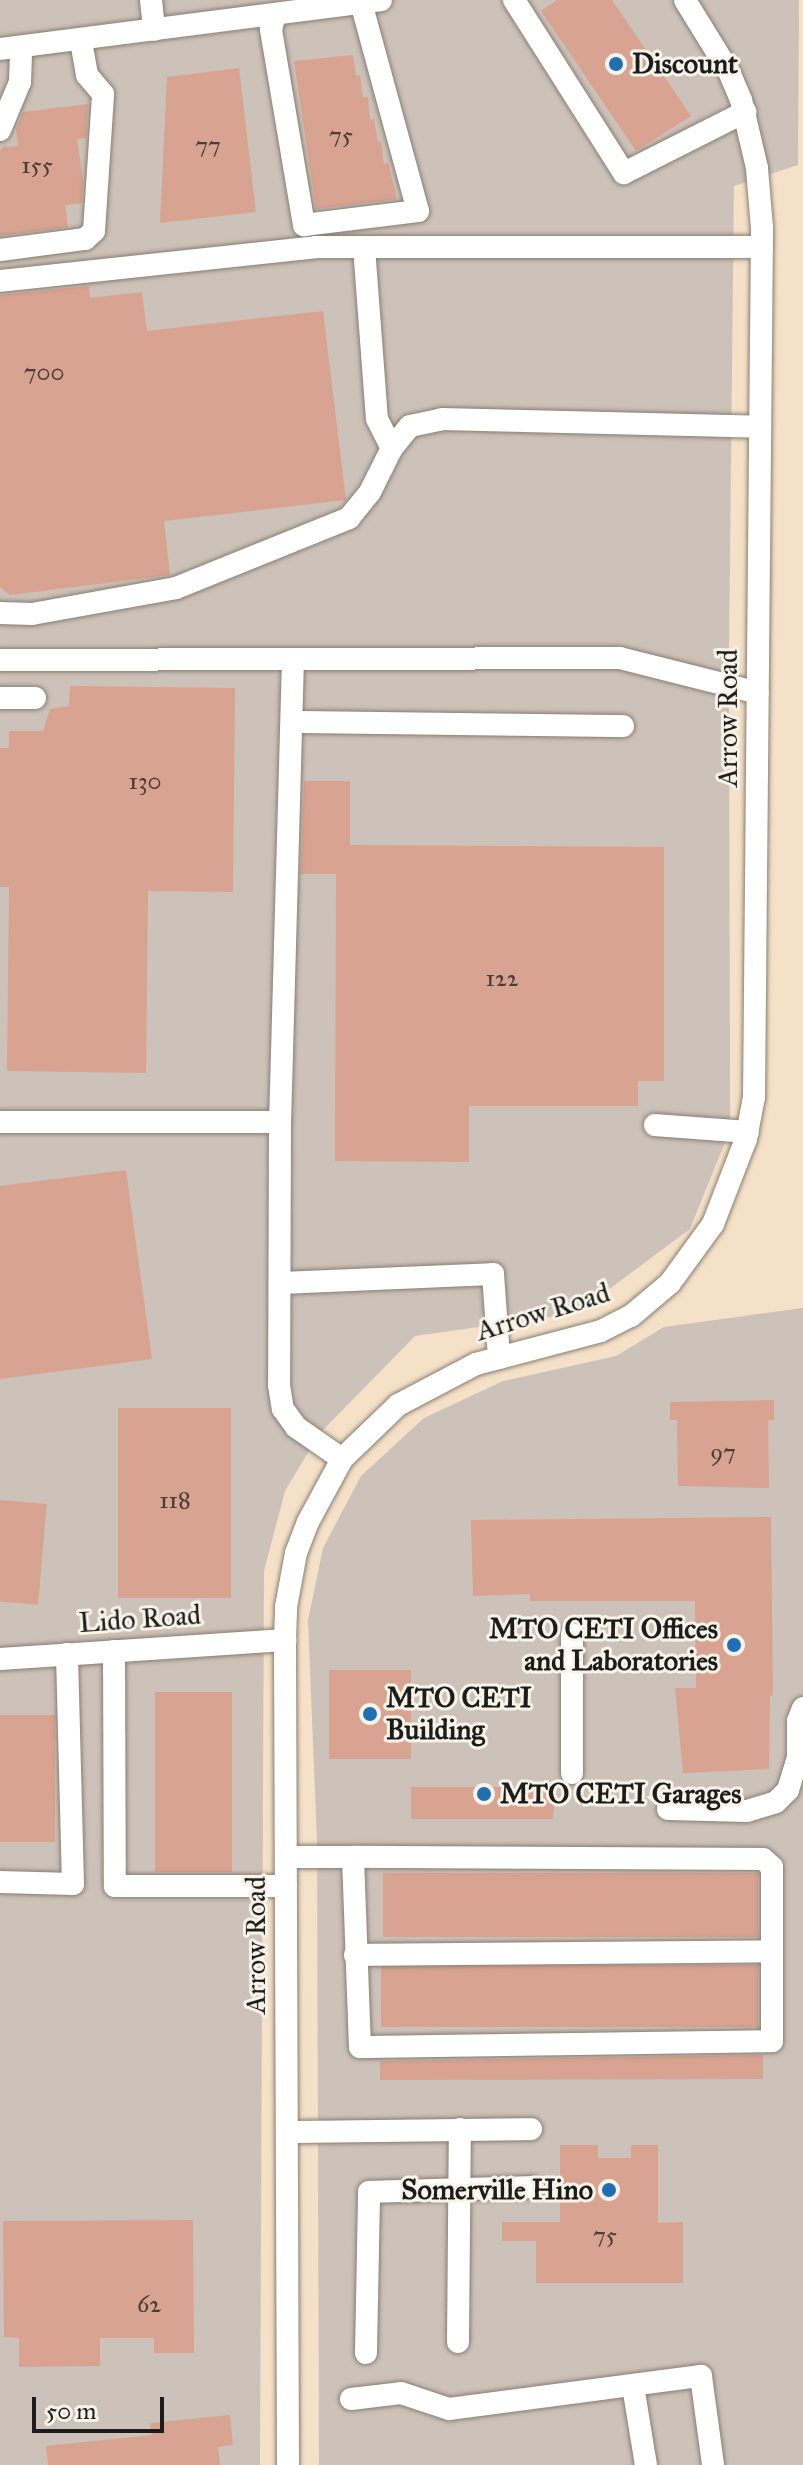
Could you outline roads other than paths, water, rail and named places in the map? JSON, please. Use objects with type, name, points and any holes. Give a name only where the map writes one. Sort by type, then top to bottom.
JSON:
[{"type":"street","points":[[151,0],[154,30]]},
{"type":"street","points":[[514,0],[624,173],[745,112]]},
{"type":"street","name":"Arrow Road","points":[[288,2465],[285,1640],[286,1607],[296,1553],[321,1495],[342,1459],[398,1405],[476,1364],[601,1331],[631,1316],[670,1283],[713,1224],[733,1179],[748,1132],[754,1097],[762,247],[757,168],[745,112],[728,70],[685,0]]},
{"type":"street","points":[[0,130],[20,82],[10,48],[371,1],[418,211],[304,225],[271,30],[275,14]]},
{"type":"street","points":[[0,250],[85,239],[94,231],[103,94],[87,75],[81,40]]},
{"type":"street","points":[[0,281],[316,247],[762,247]]},
{"type":"street","points":[[364,247],[377,419],[392,448]]},
{"type":"street","points":[[0,613],[32,614],[176,588],[349,518],[370,492],[392,448],[410,426],[442,419],[760,427]]},
{"type":"street","points":[[0,660],[620,658],[758,693]]},
{"type":"street","points":[[293,659],[280,1122],[279,1385],[283,1409],[296,1427],[342,1459]]},
{"type":"street","points":[[0,698],[35,698]]},
{"type":"street","points":[[292,722],[623,726]]},
{"type":"street","points":[[0,1122],[280,1122]]},
{"type":"street","points":[[655,1125],[748,1132]]},
{"type":"street","points":[[280,1283],[493,1274],[499,1358]]},
{"type":"street","points":[[572,1634],[572,1773]]},
{"type":"street","name":"Lido Road","points":[[0,1659],[285,1640]]},
{"type":"street","points":[[114,1651],[115,1886],[286,1886]]},
{"type":"street","points":[[0,1882],[73,1884],[67,1654]]},
{"type":"street","points":[[668,1809],[747,1811],[776,1802],[788,1790],[798,1757],[798,1721],[803,1708]]},
{"type":"street","points":[[286,1857],[353,1857],[763,1859],[772,1867],[773,2037],[769,2043],[364,2048],[358,2042],[353,1857]]},
{"type":"street","points":[[355,1955],[772,1951]]},
{"type":"street","points":[[458,2342],[460,2129]]},
{"type":"street","points":[[287,2132],[531,2129]]},
{"type":"street","points":[[366,2353],[369,2192],[533,2187]]},
{"type":"street","points":[[351,2399],[401,2393],[449,2409],[701,2376],[713,2465]]},
{"type":"street","points":[[633,2386],[646,2465]]},
{"type":"place","name":"Discount","points":[[616,64]]},
{"type":"place","name":"MTO CETI Offices and Laboratories","points":[[734,1645]]},
{"type":"place","name":"MTO CETI Building","points":[[370,1714]]},
{"type":"place","name":"MTO CETI Garages","points":[[484,1794]]},
{"type":"place","name":"Somerville Hino","points":[[609,2190]]}]
